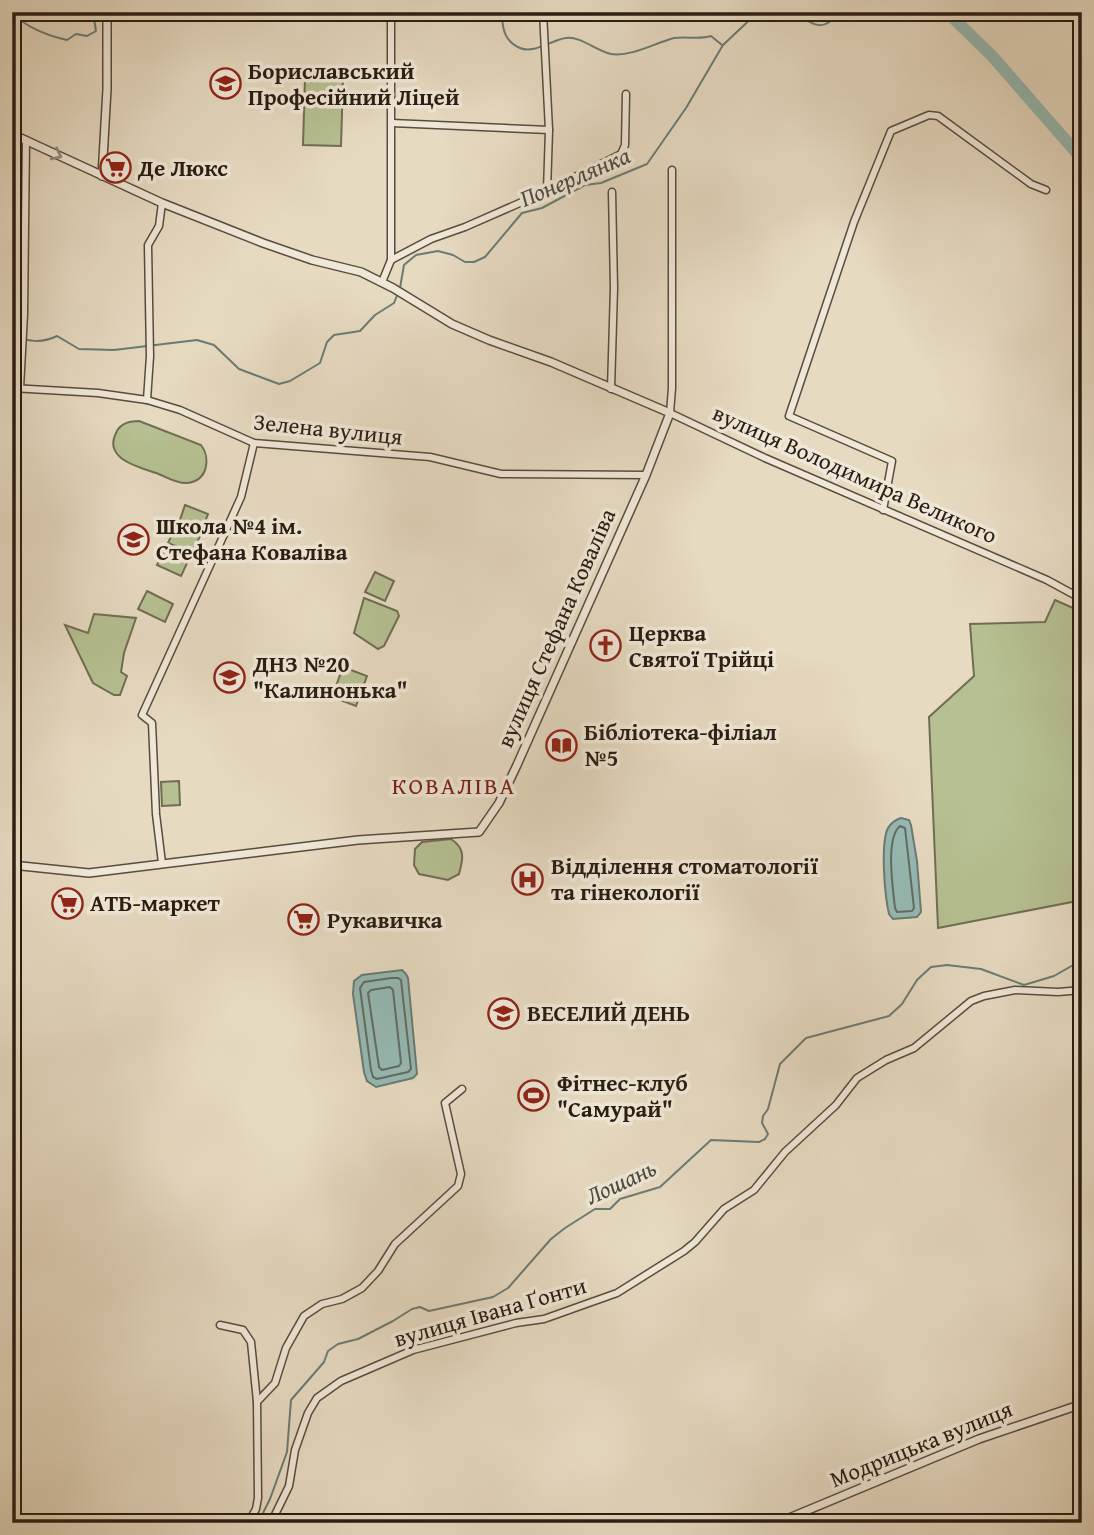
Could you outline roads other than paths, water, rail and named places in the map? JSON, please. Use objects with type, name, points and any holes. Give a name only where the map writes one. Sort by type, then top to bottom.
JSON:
[{"type":"street","points":[[102,176],[107,89],[107,12]]},
{"type":"street","points":[[383,282],[391,260],[391,12]]},
{"type":"street","points":[[543,12],[549,130],[547,191]]},
{"type":"street","points":[[391,260],[430,239],[465,227],[547,191],[621,154],[625,145],[626,94]]},
{"type":"street","points":[[883,510],[892,461],[789,416],[854,222],[891,131],[929,116],[938,116],[1031,184],[1046,190]]},
{"type":"street","points":[[392,123],[549,130]]},
{"type":"street","name":"вулиця Володимира Великого","points":[[12,134],[162,203],[263,243],[312,260],[361,272],[383,282],[452,324],[551,362],[670,413],[765,458],[1047,580],[1082,599]]},
{"type":"street","points":[[16,388],[23,334],[26,140]]},
{"type":"street","points":[[670,413],[673,387],[672,170]]},
{"type":"street","points":[[611,389],[614,288],[612,192]]},
{"type":"street","points":[[147,400],[150,356],[148,246],[159,226],[162,203]]},
{"type":"street","points":[[12,273],[24,275]]},
{"type":"street","name":"Зелена вулиця","points":[[16,388],[98,393],[147,400],[180,410],[254,443],[430,457],[501,474],[646,475]]},
{"type":"street","name":"вулиця Стефана Коваліва","points":[[12,865],[89,873],[358,840],[479,832],[503,794],[646,475],[670,413]]},
{"type":"street","points":[[162,863],[156,814],[152,723],[142,715],[241,497],[254,443]]},
{"type":"street","name":"вулиця Івана Ґонти","points":[[271,1523],[289,1486],[295,1450],[308,1413],[317,1398],[341,1381],[413,1350],[516,1323],[544,1319],[617,1293],[684,1251],[695,1242],[711,1220],[754,1190],[785,1152],[835,1105],[857,1078],[920,1044],[971,1001],[1015,989],[1058,992],[1082,990]]},
{"type":"street","points":[[257,1402],[275,1383],[286,1348],[304,1316],[322,1304],[342,1299],[362,1288],[395,1244],[458,1186],[461,1174],[444,1103],[462,1089]]},
{"type":"street","points":[[220,1325],[243,1330],[248,1336],[252,1352],[257,1402],[258,1498],[256,1509],[248,1523]]},
{"type":"street","name":"Модрицька вулиця","points":[[777,1523],[979,1439],[1082,1404]]},
{"type":"water","points":[[901,818],[909,820],[911,825],[921,912],[917,917],[893,919],[889,914],[886,896],[884,846],[888,828]]},
{"type":"water","points":[[402,970],[408,978],[417,1074],[413,1078],[376,1087],[367,1081],[364,1072],[353,994],[354,981],[362,975]]},
{"type":"waterway","points":[[12,12],[37,30],[67,40],[76,34],[87,36],[96,31],[93,12]]},
{"type":"waterway","points":[[502,12],[503,29],[507,38],[525,49],[537,48],[566,38],[577,39],[611,54],[635,52],[674,38],[711,36],[722,45]]},
{"type":"waterway","name":"Понерлянка","points":[[400,288],[404,265],[416,255],[438,251],[465,262],[474,262],[485,257],[522,213],[542,208],[585,185],[601,183],[647,164],[686,108],[723,45],[758,12]]},
{"type":"waterway","name":"Понерлянка","points":[[795,12],[819,25],[829,23],[840,12]]},
{"type":"waterway","points":[[947,12],[993,57],[1082,159]]},
{"type":"waterway","name":"Понерлянка","points":[[12,336],[35,341],[57,336],[79,349],[114,350],[197,340],[214,345],[239,369],[279,384],[290,381],[320,363],[327,342],[334,335],[360,331],[375,315],[394,303],[398,293]]},
{"type":"waterway","name":"Лошань","points":[[258,1523],[287,1452],[291,1400],[324,1362],[328,1351],[338,1344],[358,1339],[412,1309],[420,1307],[429,1311],[493,1297],[508,1288],[551,1239],[565,1228],[595,1209],[610,1209],[620,1199],[660,1187],[711,1140],[759,1142],[765,1139],[768,1134],[762,1123],[763,1116],[768,1109],[780,1064],[806,1038],[889,1016],[902,1004],[917,980],[931,967],[947,965],[981,969],[1024,985],[1054,976],[1082,960]]},
{"type":"place","name":"Бориславський Професійний Ліцей","points":[[225,84]]},
{"type":"place","name":"Де Люкс","points":[[115,168]]},
{"type":"place","name":"Школа №4 ім. Стефана Коваліва","points":[[133,539]]},
{"type":"place","name":"Церква Святої Трійці","points":[[606,646]]},
{"type":"place","name":"ДНЗ №20 \"Калинонька\"","points":[[230,677]]},
{"type":"place","name":"Бібліотека-філіал №5","points":[[561,745]]},
{"type":"place","name":"Відділення стоматології та гінекології","points":[[528,879]]},
{"type":"place","name":"АТБ-маркет","points":[[67,903]]},
{"type":"place","name":"Рукавичка","points":[[304,920]]},
{"type":"place","name":"ВЕСЕЛИЙ ДЕНЬ","points":[[504,1013]]},
{"type":"place","name":"Фітнес-клуб \"Самурай\"","points":[[534,1096]]},
{"type":"district","name":"КОВАЛІВА","points":[[454,786]]}]
